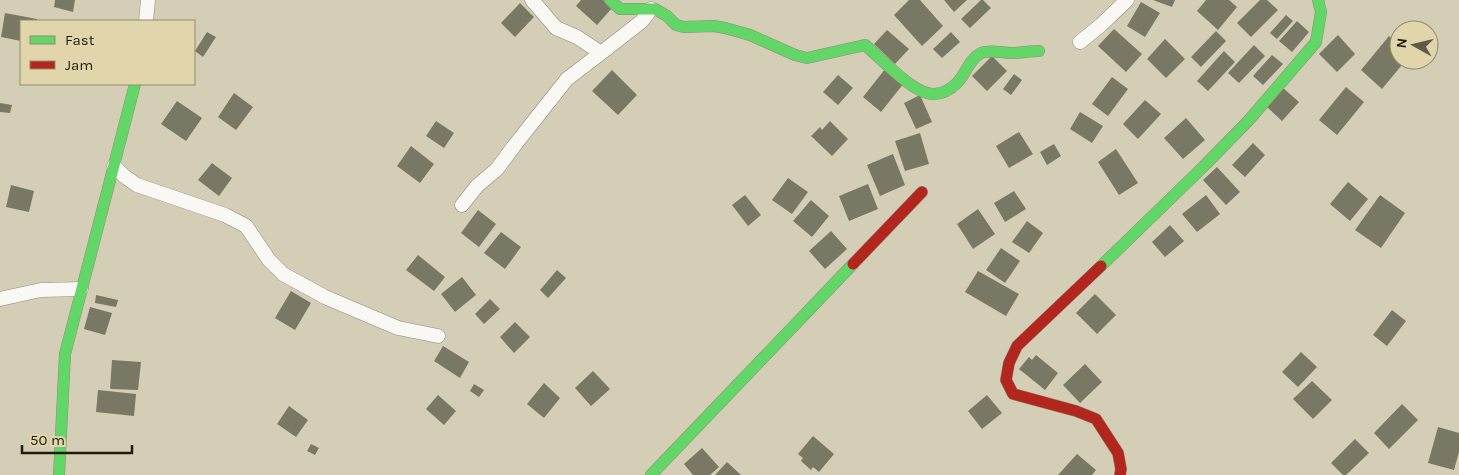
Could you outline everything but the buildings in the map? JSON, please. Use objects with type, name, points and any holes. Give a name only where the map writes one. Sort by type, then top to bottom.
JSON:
[{"type":"street","points":[[146,20],[148,0]]},
{"type":"street","points":[[610,0],[620,9],[655,9],[676,25],[684,27],[714,26],[725,28],[807,58],[865,45],[910,84],[925,93],[936,94],[948,90],[959,81],[971,62],[981,53],[995,51],[1011,53],[1039,51]]},
{"type":"street","points":[[1080,42],[1127,0]]},
{"type":"street","points":[[1120,475],[1121,469],[1118,453],[1096,419],[1076,411],[1013,394],[1006,380],[1009,363],[1018,346],[1249,120],[1301,60],[1316,42],[1321,12],[1318,0]]},
{"type":"street","points":[[538,2],[556,28],[577,37],[600,53]]},
{"type":"street","points":[[462,205],[476,186],[497,169],[567,79],[642,21],[651,9]]},
{"type":"street","points":[[59,475],[66,354],[71,327],[135,85]]},
{"type":"street","points":[[114,166],[124,176],[138,185],[225,215],[246,226],[269,260],[283,274],[325,297],[398,328],[438,336]]},
{"type":"street","points":[[652,475],[922,192]]},
{"type":"street","points":[[0,298],[41,290],[81,290]]},
{"type":"traffic: fast","points":[[610,0],[620,9],[655,9],[667,16],[676,25],[684,27],[714,26],[750,35],[795,55],[807,58],[865,45],[907,82],[916,88],[933,94],[943,92],[955,85],[973,59],[981,53],[989,51],[1012,53],[1039,51]]},
{"type":"traffic: fast","points":[[1101,266],[1249,120],[1316,42],[1321,12],[1318,0]]},
{"type":"traffic: fast","points":[[59,475],[65,354],[135,85]]},
{"type":"traffic: fast","points":[[651,475],[853,264]]},
{"type":"traffic: jam","points":[[853,264],[922,192]]},
{"type":"traffic: jam","points":[[1101,266],[1017,346],[1009,363],[1006,380],[1013,394],[1076,411],[1096,419],[1118,453],[1121,469],[1120,475]]}]
